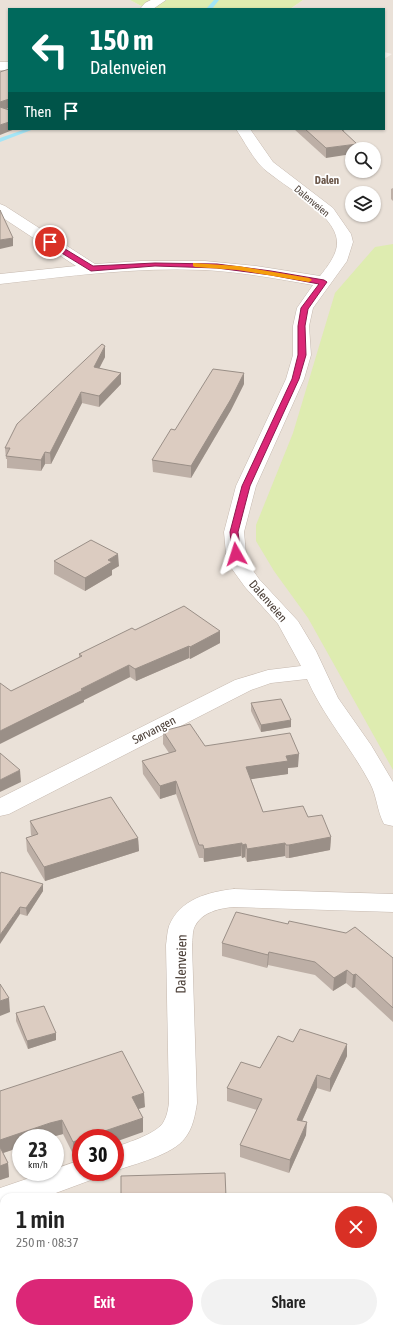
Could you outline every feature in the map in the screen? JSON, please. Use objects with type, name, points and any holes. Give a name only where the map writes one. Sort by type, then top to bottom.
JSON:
[{"type":"street","points":[[147,8],[160,0]]},
{"type":"street","name":"Dalenveien","points":[[244,130],[268,165],[328,211],[343,234],[345,242],[339,261],[305,308],[301,326],[302,355],[295,379],[246,486],[234,532],[236,554],[242,569],[252,584],[287,621],[305,651],[313,671],[328,699],[363,750],[383,785],[393,818]]},
{"type":"street","points":[[0,209],[91,268]]},
{"type":"street","points":[[0,280],[91,268],[155,264],[217,266],[324,282]]},
{"type":"street","name":"Sørvangen","points":[[0,808],[243,685],[268,677],[313,671]]},
{"type":"street","name":"Dalenveien","points":[[124,1156],[157,1143],[174,1132],[180,1120],[183,1103],[179,945],[182,927],[190,913],[201,905],[215,900],[234,898],[393,903]]},
{"type":"street","points":[[21,1193],[72,1175]]},
{"type":"shaded area","points":[[0,0],[130,0],[145,8],[8,8],[8,130],[385,130],[385,58],[392,54],[385,52],[385,8],[291,8],[303,0],[393,0],[393,1193],[0,1193]]},
{"type":"green space","points":[[130,0],[303,0],[291,8],[145,8]]},
{"type":"green space","points":[[393,244],[393,770],[308,618],[274,571],[256,541],[256,525],[293,433],[335,293],[375,247]]},
{"type":"building","points":[[8,69],[8,99],[0,102],[0,72]]},
{"type":"building","points":[[0,107],[8,110],[8,122],[0,125]]},
{"type":"building","points":[[306,130],[342,130],[355,142],[345,142],[345,146],[326,148]]},
{"type":"building","points":[[0,210],[13,238],[0,240]]},
{"type":"building","points":[[102,344],[105,346],[94,367],[121,373],[99,396],[81,392],[50,453],[45,452],[41,460],[6,456],[10,448],[5,448],[17,424]]},
{"type":"building","points":[[213,369],[244,373],[231,399],[191,466],[152,460],[171,429],[175,430]]},
{"type":"building","points":[[91,540],[118,554],[108,560],[112,562],[85,578],[54,561]]},
{"type":"building","points":[[184,606],[220,631],[190,647],[189,646],[135,669],[129,665],[81,689],[83,690],[0,731],[0,683],[11,691],[82,656],[79,654],[132,628],[135,630]]},
{"type":"building","points":[[281,699],[291,720],[261,725],[251,703]]},
{"type":"building","points":[[190,724],[205,746],[290,733],[299,754],[286,756],[288,761],[246,767],[263,812],[303,806],[308,817],[322,815],[331,837],[289,845],[286,845],[285,843],[247,849],[246,844],[242,845],[242,843],[204,849],[203,845],[199,845],[176,781],[160,786],[142,761],[176,751],[163,731]]},
{"type":"building","points":[[0,753],[20,770],[0,780]]},
{"type":"building","points":[[111,797],[138,838],[44,867],[26,838],[38,834],[30,821]]},
{"type":"building","points":[[1,872],[43,884],[26,908],[20,907],[0,935],[0,874]]},
{"type":"building","points":[[236,912],[288,924],[289,921],[346,933],[355,927],[393,958],[393,1008],[356,974],[353,975],[347,970],[334,978],[315,962],[269,952],[268,955],[222,943]]},
{"type":"building","points":[[0,984],[9,998],[0,1001]]},
{"type":"building","points":[[44,1006],[56,1033],[27,1041],[16,1013]]},
{"type":"building","points":[[300,1029],[347,1044],[330,1079],[317,1075],[297,1120],[307,1122],[290,1160],[240,1145],[262,1099],[227,1088],[241,1062],[260,1068],[278,1036],[293,1042]]},
{"type":"building","points":[[122,1051],[144,1093],[132,1097],[143,1118],[111,1129],[72,1129],[72,1140],[62,1120],[32,1129],[12,1129],[12,1136],[0,1140],[0,1091]]},
{"type":"building","points":[[0,1147],[8,1163],[0,1166]]},
{"type":"building","points":[[225,1173],[226,1193],[121,1193],[121,1181],[124,1181],[124,1176]]},
{"type":"waterway","points":[[210,8],[217,0]]},
{"type":"waterway","points":[[0,140],[28,130]]},
{"type":"slow traffic","points":[[195,265],[238,268],[309,280]]},
{"type":"district","name":"Dalen","points":[[327,180]]},
{"type":"route","points":[[50,242],[91,268],[155,264],[189,264],[238,268],[324,282],[305,308],[301,326],[302,355],[295,379],[246,486],[234,532],[236,554]]}]
